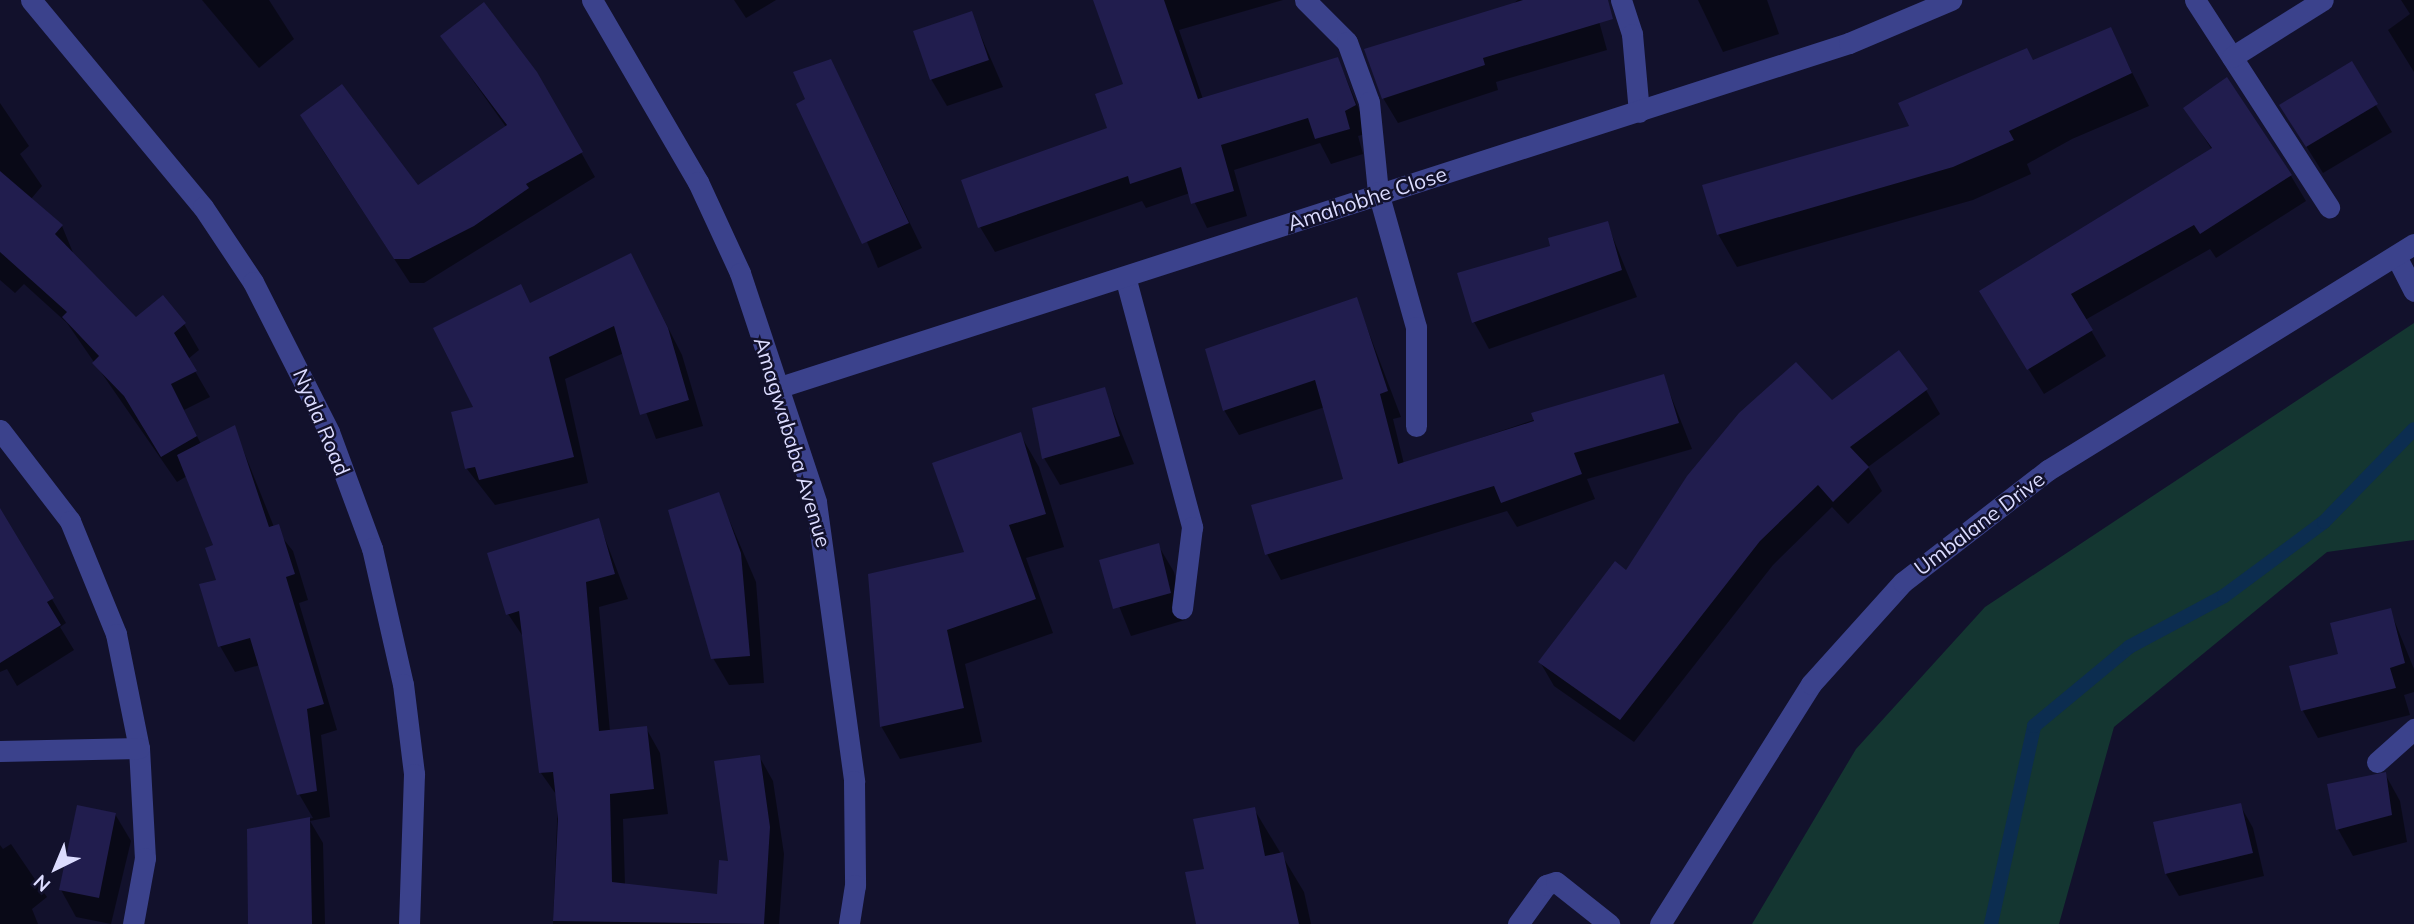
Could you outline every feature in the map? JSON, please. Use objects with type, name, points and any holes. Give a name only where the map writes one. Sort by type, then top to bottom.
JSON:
[{"type":"street","name":"Nyala Road","points":[[31,0],[203,207],[253,282],[329,432],[372,548],[403,684],[414,774],[409,924]]},
{"type":"street","name":"Amagwababa Avenue","points":[[592,0],[698,182],[740,273],[779,387],[828,556],[854,781],[855,885],[849,924]]},
{"type":"street","points":[[1305,0],[1328,17],[1358,68],[1375,129],[1378,192],[1416,327],[1416,426]]},
{"type":"street","points":[[1621,0],[1632,34],[1639,112]]},
{"type":"street","name":"Amahobhe Close","points":[[779,387],[1126,280],[1378,192],[1639,112],[1849,43],[1951,0]]},
{"type":"street","points":[[2195,0],[2329,207]]},
{"type":"street","points":[[2232,57],[2323,0]]},
{"type":"street","points":[[2405,250],[2414,291]]},
{"type":"street","name":"Umbalane Drive","points":[[1660,924],[1811,684],[1903,582],[2048,470],[2405,250]]},
{"type":"street","points":[[1126,280],[1192,527],[1182,608]]},
{"type":"street","points":[[0,430],[40,474],[94,570],[116,634],[138,748],[145,858],[133,924]]},
{"type":"street","points":[[2377,762],[2414,729]]},
{"type":"street","points":[[0,751],[138,748]]},
{"type":"street","points":[[1518,924],[1546,885],[1556,882],[1609,924]]},
{"type":"green space","points":[[2414,323],[2414,540],[2327,552],[2114,727],[2059,924],[1752,924],[1856,749],[1985,607]]},
{"type":"building","points":[[1093,0],[1164,0],[1198,99],[1338,57],[1356,105],[1345,111],[1350,129],[1315,139],[1308,118],[1221,145],[1234,191],[1191,204],[1181,167],[1130,184],[1128,176],[978,228],[961,180],[1107,128],[1095,94],[1123,84]]},
{"type":"building","points":[[1523,0],[1608,0],[1613,19],[1483,58],[1485,65],[1382,99],[1364,49]]},
{"type":"building","points":[[484,2],[537,72],[583,152],[526,184],[529,188],[474,226],[409,259],[394,259],[300,115],[342,84],[418,185],[507,125],[440,36]]},
{"type":"building","points":[[972,11],[989,60],[930,80],[913,31]]},
{"type":"building","points":[[2111,27],[2132,73],[2009,131],[2014,140],[1953,167],[1717,235],[1702,185],[1909,126],[1898,103],[2027,48],[2033,60]]},
{"type":"building","points":[[831,59],[909,223],[862,244],[796,104],[805,99],[793,72]]},
{"type":"building","points":[[2352,61],[2378,104],[2306,147],[2279,105]]},
{"type":"building","points":[[2227,77],[2292,175],[2200,234],[2194,225],[2071,294],[2093,330],[2027,370],[1979,291],[2212,148],[2183,108]]},
{"type":"building","points":[[0,171],[63,225],[55,234],[136,317],[163,295],[186,323],[174,333],[197,371],[171,384],[197,436],[161,457],[124,396],[92,363],[99,356],[62,317],[67,312],[0,252]]},
{"type":"building","points":[[1608,221],[1622,270],[1472,323],[1457,273],[1550,246],[1548,238]]},
{"type":"building","points":[[631,253],[668,328],[689,400],[640,415],[614,326],[549,357],[574,457],[479,480],[475,467],[465,469],[451,412],[473,407],[433,328],[521,284],[530,303]]},
{"type":"building","points":[[1357,297],[1388,391],[1380,394],[1398,464],[1534,421],[1531,413],[1664,374],[1679,423],[1574,453],[1582,474],[1501,503],[1494,486],[1265,555],[1251,505],[1343,479],[1315,380],[1223,411],[1205,349]]},
{"type":"building","points":[[1899,350],[1928,389],[1850,447],[1869,467],[1833,502],[1818,485],[1760,541],[1620,720],[1538,662],[1615,561],[1626,570],[1687,476],[1739,413],[1796,362],[1832,400]]},
{"type":"building","points":[[1105,387],[1120,436],[1042,459],[1032,408]]},
{"type":"building","points":[[235,425],[269,527],[279,524],[295,574],[286,577],[324,704],[307,709],[317,791],[297,795],[250,638],[218,647],[199,584],[216,580],[205,548],[213,545],[177,455]]},
{"type":"building","points":[[1021,432],[1046,514],[1009,525],[1036,599],[947,630],[964,708],[880,727],[868,574],[964,552],[932,463]]},
{"type":"building","points":[[719,492],[741,553],[750,656],[711,659],[668,510]]},
{"type":"building","points":[[0,508],[54,598],[47,602],[61,625],[0,663]]},
{"type":"building","points":[[599,518],[615,574],[586,582],[599,731],[647,726],[654,789],[610,794],[612,882],[717,894],[719,860],[728,861],[714,761],[760,755],[770,827],[764,924],[553,921],[558,819],[553,772],[539,773],[519,611],[506,615],[487,553]]},
{"type":"building","points":[[1159,543],[1171,593],[1113,609],[1099,560]]},
{"type":"building","points":[[2391,608],[2405,663],[2390,668],[2396,688],[2301,711],[2289,666],[2338,654],[2330,623]]},
{"type":"building","points":[[2386,772],[2392,815],[2336,830],[2327,784]]},
{"type":"building","points":[[2241,803],[2253,853],[2165,874],[2153,822]]},
{"type":"building","points":[[77,805],[116,813],[99,898],[59,890]]},
{"type":"building","points":[[1255,807],[1265,856],[1283,852],[1299,924],[1196,924],[1185,872],[1204,869],[1193,819]]},
{"type":"building","points":[[310,817],[312,924],[248,924],[247,829]]},
{"type":"waterway","points":[[1991,924],[2034,726],[2129,647],[2224,596],[2324,522],[2414,429]]}]
